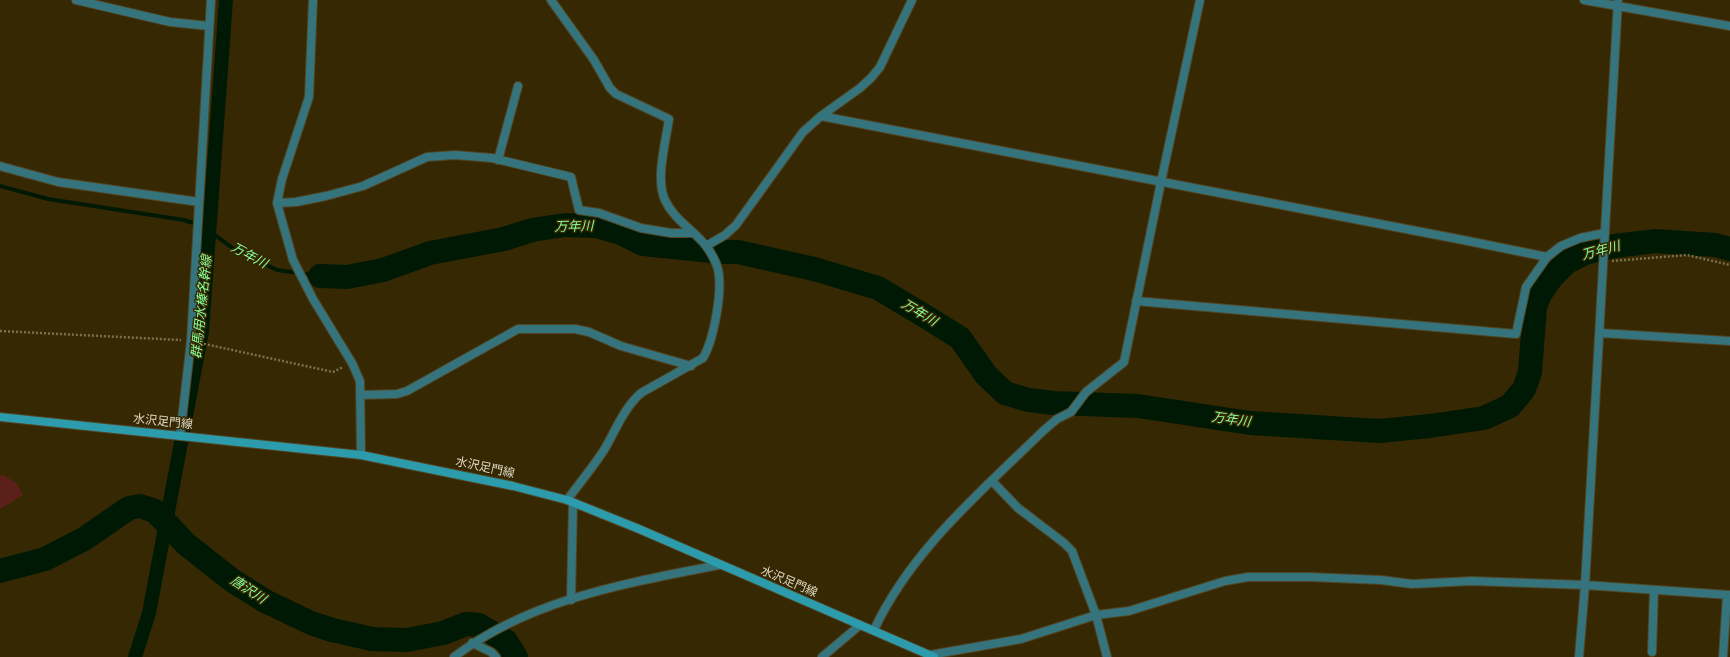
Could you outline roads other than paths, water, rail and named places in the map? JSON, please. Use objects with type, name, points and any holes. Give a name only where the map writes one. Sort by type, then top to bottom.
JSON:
[{"type":"main road","name":"水沢足門線","points":[[0,417],[361,455],[513,486],[570,501],[932,656]]},
{"type":"street","points":[[76,0],[170,22],[209,26]]},
{"type":"street","points":[[180,436],[191,341],[211,0]]},
{"type":"street","points":[[314,0],[308,97],[282,179],[277,202],[295,264],[352,363],[360,381],[361,455]]},
{"type":"street","points":[[551,0],[594,60],[610,88],[616,94],[669,119],[662,165],[664,199],[674,214],[706,246],[717,267],[719,281],[715,324],[709,348],[703,358],[641,393],[632,401],[624,412],[603,451],[570,501],[571,600]]},
{"type":"street","points":[[706,246],[725,235],[736,225],[803,132],[871,78],[880,67],[912,0]]},
{"type":"street","points":[[874,630],[882,614],[902,583],[936,537],[1048,427],[1057,419],[1071,412],[1086,392],[1124,362],[1160,182],[1200,0]]},
{"type":"street","points":[[1584,0],[1618,3],[1730,26]]},
{"type":"street","points":[[1579,657],[1585,585],[1618,3]]},
{"type":"street","points":[[498,160],[518,86]]},
{"type":"street","points":[[822,116],[1547,257]]},
{"type":"street","points":[[277,202],[296,202],[319,198],[363,186],[427,156],[455,155],[498,160],[571,177],[579,210],[599,213],[641,228],[671,233],[692,233]]},
{"type":"street","points":[[0,166],[58,182],[199,202]]},
{"type":"street","points":[[1136,301],[1516,334],[1526,287],[1547,257],[1561,246],[1580,238],[1605,233]]},
{"type":"street","points":[[361,395],[396,394],[407,391],[518,329],[575,329],[589,332],[620,346],[691,366]]},
{"type":"street","points":[[1600,333],[1730,341]]},
{"type":"street","points":[[992,481],[1018,508],[1064,543],[1072,551],[1096,615],[1106,657]]},
{"type":"street","points":[[454,657],[490,632],[542,608],[625,583],[719,565]]},
{"type":"street","points":[[932,656],[1021,639],[1096,615],[1129,611],[1225,581],[1248,577],[1310,576],[1412,584],[1472,581],[1585,585],[1728,595],[1723,657]]},
{"type":"street","points":[[1652,652],[1654,590]]},
{"type":"street","points":[[822,657],[860,625]]},
{"type":"street","points":[[474,642],[491,652],[496,657]]},
{"type":"waterway","name":"群馬用水榛名幹線","points":[[135,657],[149,613],[202,331],[226,0]]},
{"type":"waterway","name":"万年川","points":[[0,186],[48,199],[184,220],[203,226],[235,250],[277,270],[320,276]]},
{"type":"waterway","name":"万年川","points":[[320,276],[347,277],[383,270],[430,253],[504,239],[532,230],[565,225],[596,226],[621,233],[643,244],[721,252],[738,252],[814,269],[878,288],[960,338],[986,375],[1005,393],[1028,400],[1053,403],[1138,406],[1250,423],[1379,431],[1430,426],[1484,418],[1510,406],[1524,389],[1530,372],[1535,307],[1540,294],[1552,277],[1567,262],[1585,253],[1614,246],[1656,241],[1715,245],[1730,249]]},
{"type":"waterway","name":"唐沢川","points":[[0,571],[45,559],[84,539],[129,508],[140,506],[155,511],[186,544],[233,581],[265,601],[311,623],[332,630],[372,639],[407,640],[443,633],[466,624],[479,625],[506,641],[516,657]]}]
